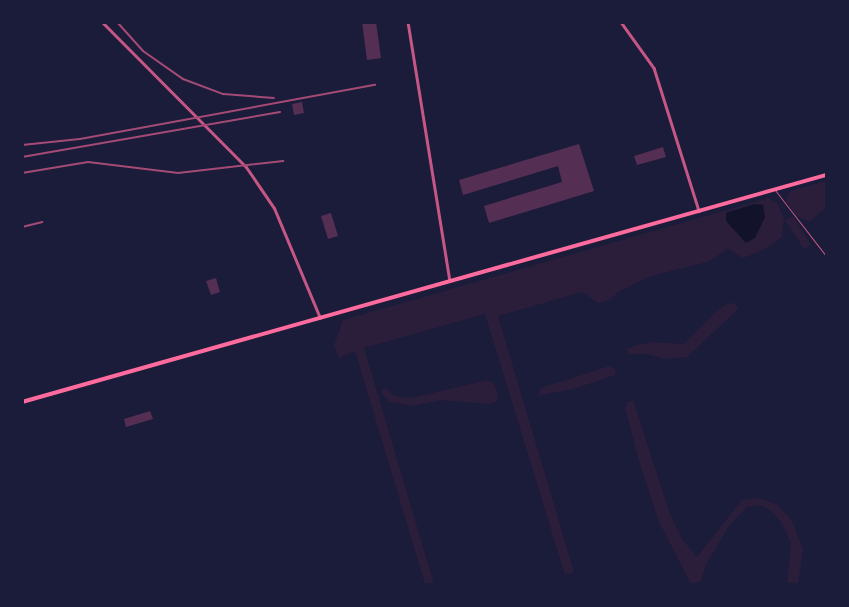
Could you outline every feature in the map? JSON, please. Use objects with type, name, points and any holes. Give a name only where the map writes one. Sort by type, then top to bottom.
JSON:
[{"type":"main road","points":[[22,402],[826,175]]},
{"type":"street","points":[[102,22],[246,166],[274,208],[320,319]]},
{"type":"street","points":[[408,22],[451,282]]},
{"type":"street","points":[[622,22],[654,68],[699,211]]},
{"type":"lane","points":[[775,190],[826,256]]},
{"type":"shaded area","points":[[826,181],[826,208],[809,222],[797,216],[785,200],[790,191]]},
{"type":"shaded area","points":[[769,198],[778,204],[784,218],[782,237],[763,250],[743,258],[728,249],[707,262],[651,276],[618,292],[610,300],[598,303],[582,292],[498,316],[574,572],[565,575],[485,314],[364,348],[434,584],[425,584],[355,351],[339,358],[334,345],[343,320]]},
{"type":"shaded area","points":[[754,204],[763,205],[765,217],[755,238],[746,243],[726,221],[726,213]]},
{"type":"shaded area","points":[[793,216],[811,245],[804,249],[785,220]]},
{"type":"shaded area","points":[[729,303],[736,304],[738,309],[687,357],[664,359],[647,354],[628,354],[627,348],[651,342],[684,344],[720,308]]},
{"type":"shaded area","points":[[609,366],[616,369],[615,375],[577,388],[538,396],[541,388]]},
{"type":"shaded area","points":[[488,380],[494,384],[498,395],[496,402],[489,404],[441,400],[413,406],[389,402],[381,392],[385,388],[394,396],[411,398]]},
{"type":"shaded area","points":[[633,400],[670,514],[682,539],[697,557],[742,500],[759,498],[778,505],[792,521],[803,549],[798,584],[787,584],[791,543],[781,522],[770,510],[759,505],[747,507],[729,526],[706,564],[701,581],[691,584],[659,522],[640,464],[625,408],[627,402]]},
{"type":"building","points":[[362,22],[376,22],[381,58],[367,60]]},
{"type":"building","points":[[302,102],[304,113],[294,115],[292,104]]},
{"type":"building","points":[[579,144],[594,191],[489,223],[484,206],[562,182],[558,166],[463,195],[459,180]]},
{"type":"building","points":[[663,147],[666,157],[637,165],[634,156]]},
{"type":"building","points":[[331,213],[338,236],[328,239],[321,216]]},
{"type":"building","points":[[216,278],[220,292],[211,295],[206,281]]},
{"type":"building","points":[[150,411],[153,419],[126,427],[124,419]]},
{"type":"railway","points":[[117,22],[143,51],[183,79],[223,94],[274,98]]},
{"type":"railway","points":[[22,145],[80,139],[375,85]]},
{"type":"railway","points":[[22,157],[280,112]]},
{"type":"railway","points":[[22,173],[88,162],[178,173],[283,161]]},
{"type":"railway","points":[[22,227],[42,222]]}]
